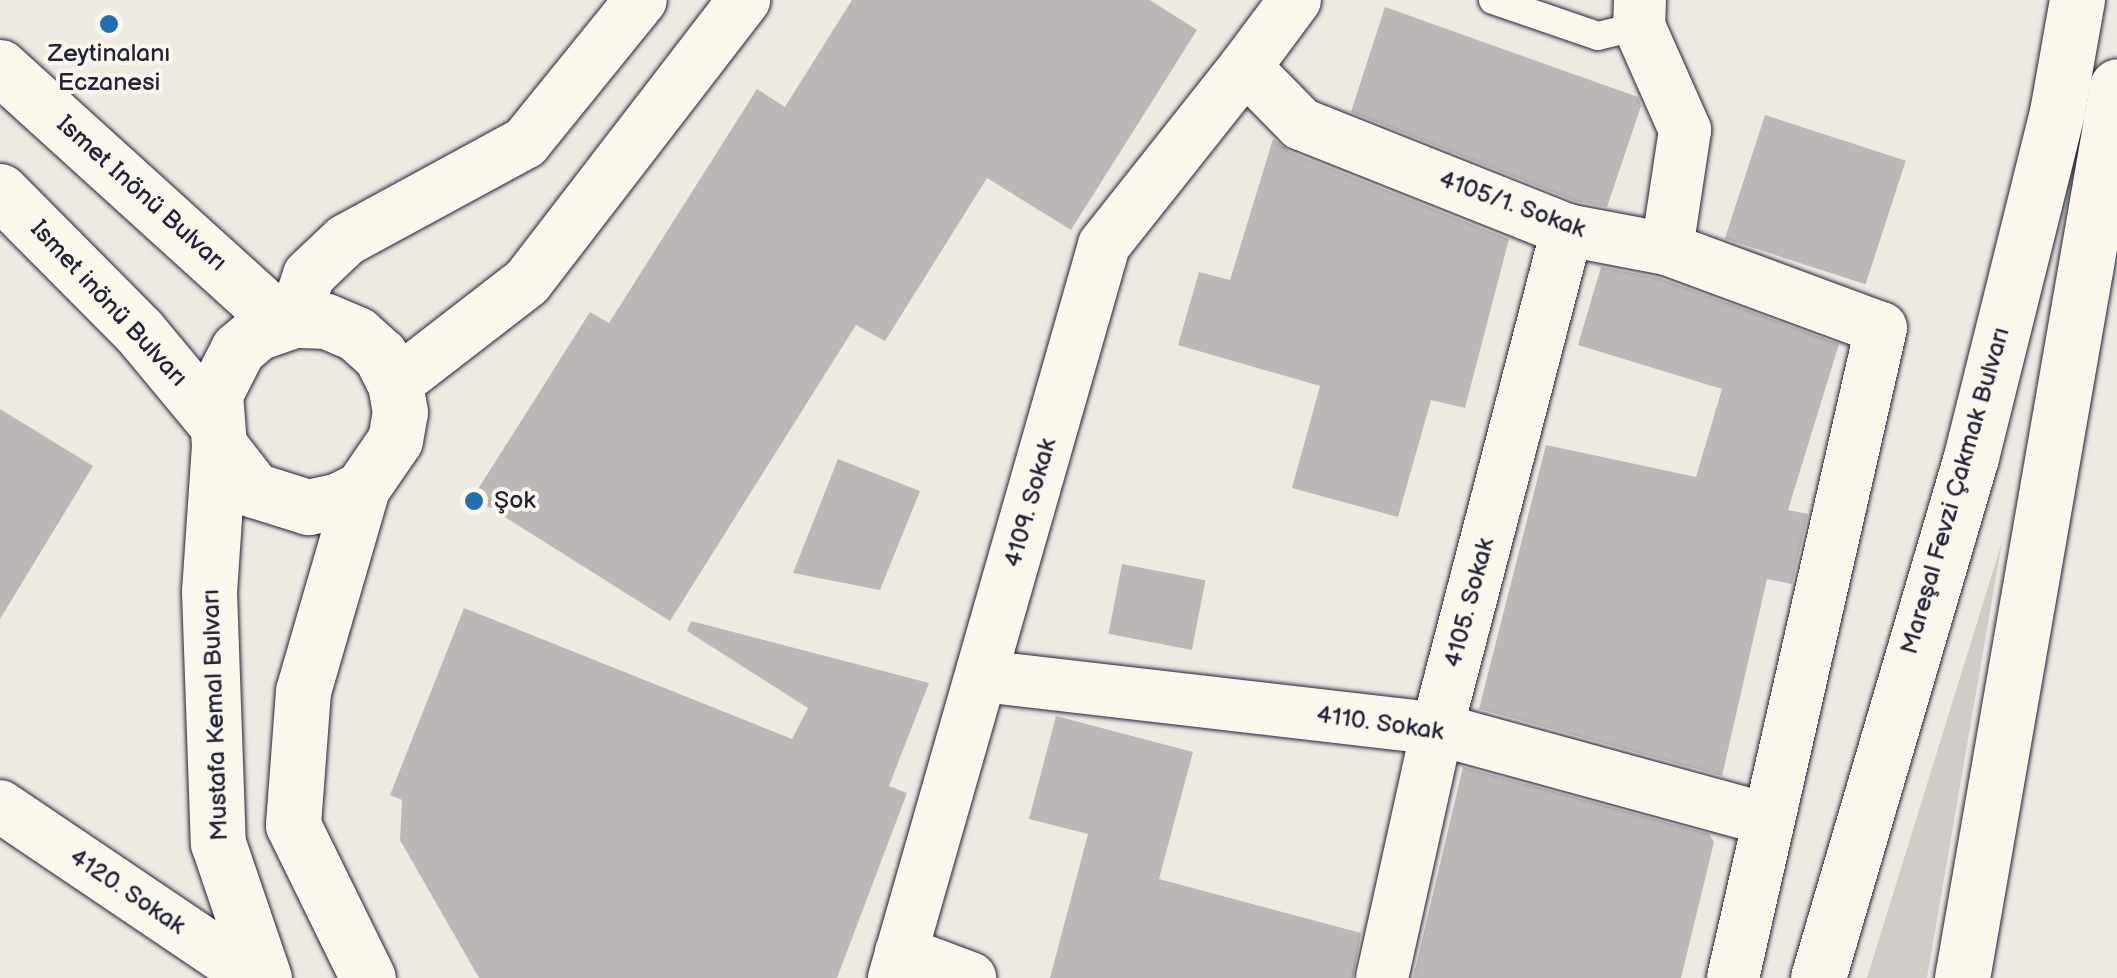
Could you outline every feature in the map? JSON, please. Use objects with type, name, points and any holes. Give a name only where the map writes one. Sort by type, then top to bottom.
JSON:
[{"type":"main road","name":"Mareşal Fevzi Çakmak Bulvarı","points":[[1818,978],[1971,456],[2057,112],[2077,0]]},
{"type":"main road","name":"Ismet Inönü Bulvarı","points":[[0,66],[288,321]]},
{"type":"main road","points":[[1962,978],[2117,86]]},
{"type":"main road","name":"Ismet inönü Bulvarı","points":[[0,190],[139,331],[216,432]]},
{"type":"main road","points":[[362,488],[308,507],[280,502],[254,490],[216,432],[222,370],[257,333],[288,321],[326,321],[357,334],[380,355],[394,384],[400,412],[395,440],[362,488],[303,691],[293,826],[368,978]]},
{"type":"main road","name":"Mustafa Kemal Bulvarı","points":[[216,432],[209,591],[218,843],[264,978]]},
{"type":"street","points":[[288,321],[308,274],[346,240],[525,143],[642,0]]},
{"type":"street","points":[[394,384],[527,282],[744,0]]},
{"type":"street","points":[[1245,67],[1295,0]]},
{"type":"street","points":[[1639,13],[1685,130],[1666,248]]},
{"type":"street","name":"4105/1. Sokak","points":[[1245,67],[1301,124],[1567,230],[1666,248],[1881,328],[1768,819]]},
{"type":"street","name":"4109. Sokak","points":[[898,965],[1104,245],[1245,67]]},
{"type":"street","name":"4105. Sokak","points":[[1382,978],[1436,729],[1567,230]]},
{"type":"street","name":"4110. Sokak","points":[[982,676],[1436,729],[1768,819]]},
{"type":"street","name":"4120. Sokak","points":[[0,806],[255,978]]},
{"type":"street","points":[[1733,978],[1768,819]]},
{"type":"street","points":[[898,965],[970,978]]},
{"type":"lane","points":[[1493,0],[1598,36],[1639,13]]},
{"type":"shaded area","points":[[2002,542],[1927,978],[1867,978]]},
{"type":"building","points":[[852,0],[1150,0],[1197,30],[1071,230],[987,178],[885,341],[856,325],[670,621],[473,497],[590,312],[609,323],[757,89],[785,107]]},
{"type":"building","points":[[1385,7],[1638,97],[1641,106],[1607,207],[1575,201],[1351,112]]},
{"type":"building","points":[[1765,115],[1906,161],[1866,284],[1725,239]]},
{"type":"building","points":[[1273,139],[1290,152],[1509,239],[1465,408],[1431,400],[1398,517],[1292,488],[1320,386],[1178,345],[1199,272],[1230,280]]},
{"type":"building","points":[[1601,267],[1659,278],[1839,344],[1788,510],[1808,514],[1792,584],[1767,579],[1722,776],[1479,709],[1546,445],[1696,477],[1722,389],[1578,345]]},
{"type":"building","points":[[0,409],[93,466],[0,619]]},
{"type":"building","points":[[838,459],[920,491],[880,590],[793,573]]},
{"type":"building","points":[[1122,564],[1205,580],[1192,650],[1108,634]]},
{"type":"building","points":[[464,608],[792,739],[808,708],[687,631],[691,621],[929,683],[889,786],[907,793],[837,978],[479,978],[400,840],[402,800],[390,795]]},
{"type":"building","points":[[1056,716],[1193,752],[1159,879],[1361,933],[1353,978],[1050,978],[1088,834],[1029,819]]},
{"type":"building","points":[[1463,767],[1709,834],[1714,842],[1681,978],[1413,978]]},
{"type":"place","name":"Zeytinalanı Eczanesi","points":[[109,24]]},
{"type":"place","name":"Şok","points":[[474,501]]}]
